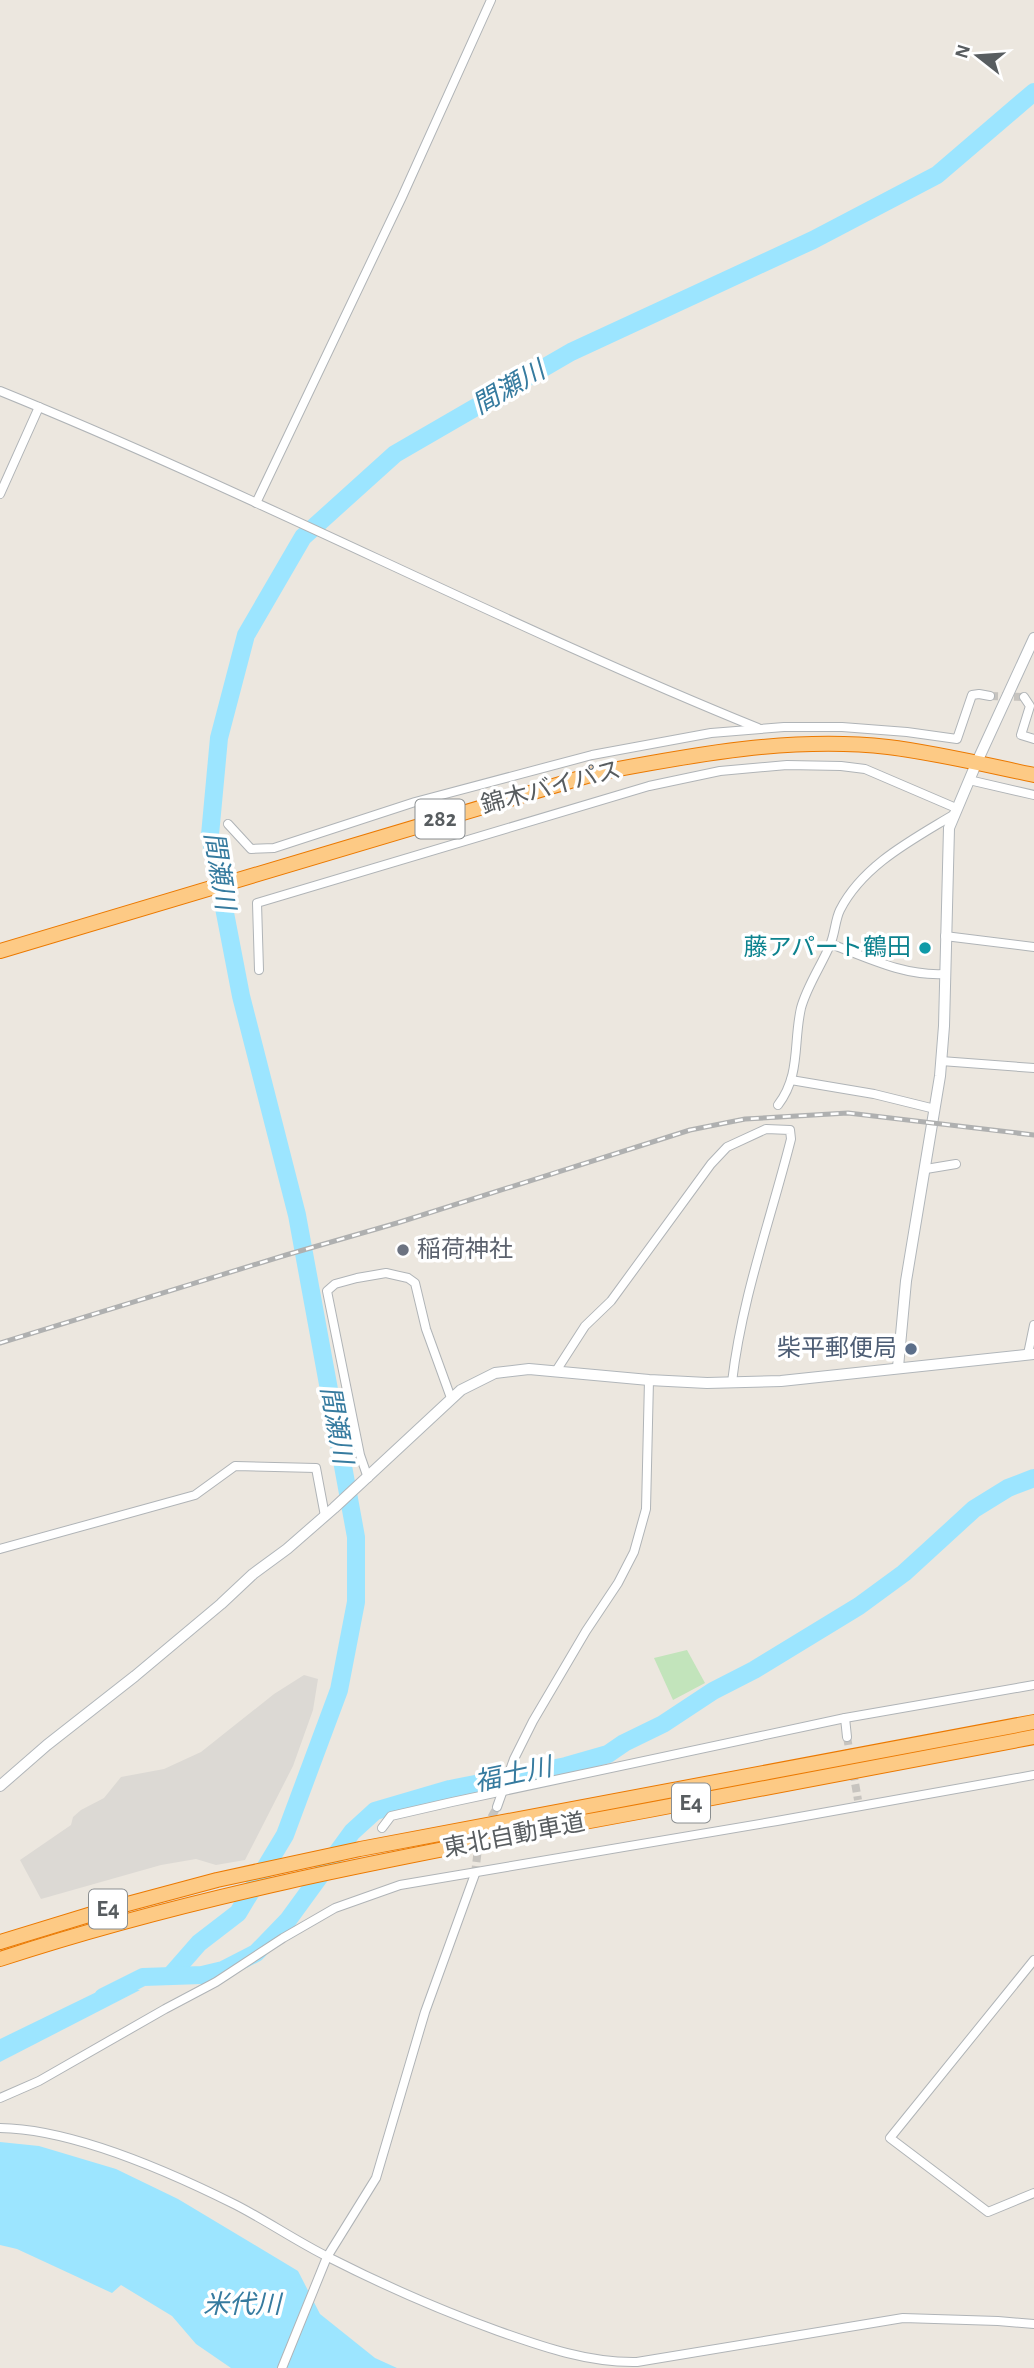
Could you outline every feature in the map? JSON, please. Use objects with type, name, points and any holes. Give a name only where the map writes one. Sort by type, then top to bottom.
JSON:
[{"type":"highway","name":"錦木バイパス","points":[[0,951],[597,773],[656,761],[751,749],[826,744],[887,747],[1034,775]]},
{"type":"highway","name":"東北自動車道","points":[[0,1942],[217,1880],[360,1849],[1034,1723]]},
{"type":"highway","name":"東北自動車道","points":[[0,1959],[111,1924],[208,1899],[428,1852],[1034,1737]]},
{"type":"street","points":[[256,503],[402,197],[491,0]]},
{"type":"street","points":[[0,391],[350,544],[672,693],[758,728]]},
{"type":"street","points":[[0,494],[39,407]]},
{"type":"street","points":[[898,1367],[901,1315],[941,1061],[949,828],[1034,638]]},
{"type":"street","points":[[228,824],[251,849],[274,848],[293,839],[415,802],[592,755],[690,736],[758,728],[812,726],[873,729],[957,740],[972,695],[990,696]]},
{"type":"street","points":[[1024,697],[1030,706],[1021,735],[1034,738]]},
{"type":"street","points":[[259,970],[257,903],[665,782],[763,766],[841,766],[865,769],[955,812]]},
{"type":"street","points":[[969,780],[1034,795]]},
{"type":"street","points":[[778,1105],[788,1092],[791,1080],[802,1008],[831,944],[840,911],[860,881],[902,845],[955,812]]},
{"type":"street","points":[[945,936],[1034,947]]},
{"type":"street","points":[[831,944],[898,969],[928,975],[944,974]]},
{"type":"street","points":[[941,1061],[1034,1068]]},
{"type":"street","points":[[791,1080],[874,1094],[935,1109]]},
{"type":"street","points":[[556,1371],[585,1326],[611,1301],[711,1164],[727,1147],[766,1129],[790,1130],[791,1139],[777,1195],[754,1267],[737,1342],[732,1382]]},
{"type":"street","points":[[926,1169],[956,1164]]},
{"type":"street","points":[[365,1480],[327,1291],[335,1284],[386,1273],[408,1278],[415,1283],[426,1329],[452,1398]]},
{"type":"street","points":[[0,1786],[325,1516],[452,1398],[474,1381],[495,1373],[529,1369],[649,1380],[781,1381],[1031,1354],[1034,1325]]},
{"type":"street","points":[[497,1807],[514,1759],[533,1721],[618,1583],[634,1552],[646,1510],[649,1380]]},
{"type":"street","points":[[0,1549],[195,1495],[235,1466],[316,1468],[325,1516]]},
{"type":"street","points":[[382,1828],[391,1816],[501,1791],[845,1718],[1034,1685]]},
{"type":"street","points":[[845,1718],[847,1737]]},
{"type":"street","points":[[0,2098],[39,2081],[216,1982],[335,1908],[400,1885],[475,1874],[858,1803],[1034,1775]]},
{"type":"street","points":[[282,2368],[327,2257],[376,2178],[425,2012],[475,1874]]},
{"type":"street","points":[[1034,1959],[890,2138],[988,2212],[1034,2193]]},
{"type":"street","points":[[0,2128],[59,2136],[119,2155],[236,2205],[327,2257],[461,2317],[523,2340],[594,2361],[637,2362],[903,2318],[1034,2324]]},
{"type":"shaded area","points":[[304,1675],[318,1679],[313,1710],[293,1766],[245,1860],[216,1865],[196,1859],[161,1865],[41,1899],[20,1860],[71,1825],[73,1817],[81,1810],[104,1798],[121,1777],[164,1769],[201,1752],[274,1694]]},
{"type":"green space","points":[[687,1650],[705,1683],[673,1700],[654,1658]]},
{"type":"water","points":[[111,1985],[140,1990],[0,2062],[0,2039]]},
{"type":"water","name":"米代川","points":[[0,2142],[39,2146],[116,2169],[178,2199],[298,2271],[320,2314],[375,2358],[397,2368],[231,2368],[196,2344],[172,2316],[121,2285],[112,2293],[17,2249],[0,2245]]},
{"type":"waterway","name":"間瀬川","points":[[171,1975],[199,1943],[238,1913],[285,1835],[339,1690],[356,1602],[356,1537],[297,1215],[241,996],[210,835],[219,738],[246,635],[303,537],[395,454],[571,352],[813,240],[937,175],[1034,92]]},
{"type":"waterway","name":"福士川","points":[[103,1997],[143,1977],[202,1975],[223,1970],[256,1953],[288,1920],[352,1832],[375,1811],[450,1789],[566,1766],[608,1754],[859,1606],[904,1573],[974,1509],[1008,1488],[1034,1478]]},
{"type":"tunnel","points":[[990,696],[1024,697]]},
{"type":"tunnel","points":[[847,1737],[858,1800]]},
{"type":"tunnel","points":[[475,1874],[479,1840],[497,1807]]},
{"type":"railway","points":[[0,1343],[397,1223],[690,1130],[745,1119],[848,1113],[1034,1135]]},
{"type":"place","name":"藤アパート鶴田","points":[[925,948]]},
{"type":"place","name":"稲荷神社","points":[[403,1250]]},
{"type":"place","name":"柴平郵便局","points":[[911,1349]]}]
